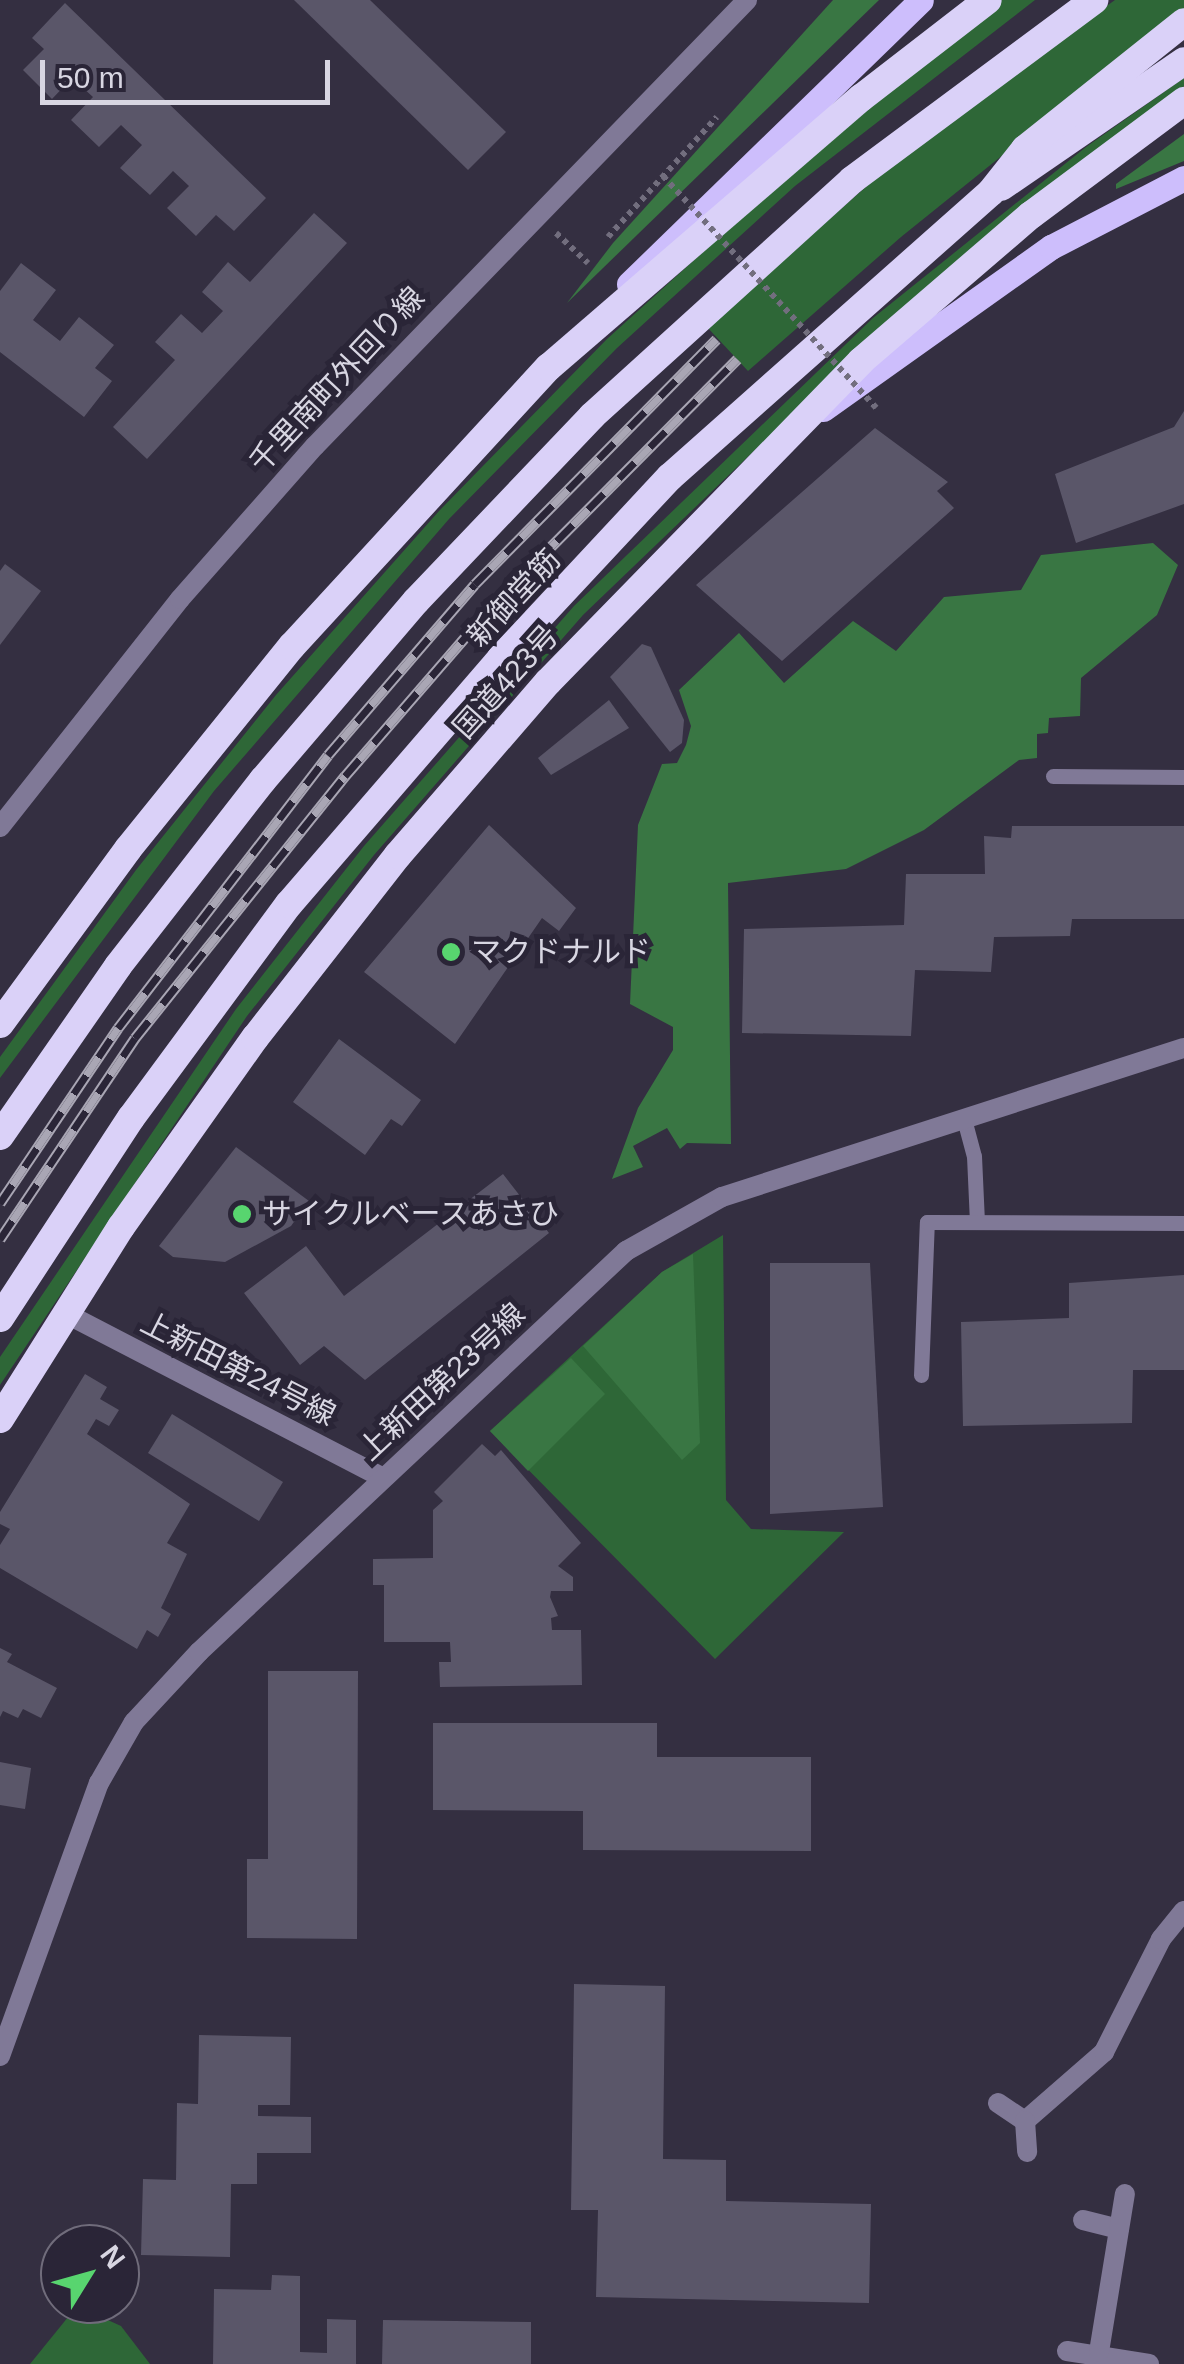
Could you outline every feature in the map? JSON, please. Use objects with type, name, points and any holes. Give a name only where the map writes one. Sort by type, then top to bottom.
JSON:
[{"type":"highway","points":[[0,1024],[128,849],[267,676],[549,366],[861,98],[988,0]]},
{"type":"highway","points":[[0,1136],[222,832],[403,616],[519,493],[673,339],[809,216],[935,113],[1094,0]]},
{"type":"highway","name":"新御堂筋","points":[[0,1318],[131,1118],[290,904],[501,658],[670,477],[991,192],[1024,149],[1184,22]]},
{"type":"highway","points":[[991,192],[1184,61]]},
{"type":"highway","name":"国道423号","points":[[0,1419],[65,1313],[255,1038],[398,855],[600,627],[814,414],[860,361],[1001,240],[1184,101]]},
{"type":"main road","points":[[549,366],[736,174],[921,0]]},
{"type":"main road","points":[[814,414],[1051,246],[1184,178]]},
{"type":"street","name":"千里南町外回り線","points":[[0,827],[156,628],[315,446],[747,0]]},
{"type":"street","name":"上新田第23号線","points":[[0,2056],[99,1783],[126,1733],[172,1678],[383,1478],[659,1228],[737,1192],[1184,1048]]},
{"type":"street","name":"上新田第24号線","points":[[65,1313],[383,1478]]},
{"type":"street","points":[[1024,2120],[1104,2052],[1161,1939],[1184,1911]]},
{"type":"street","points":[[998,2103],[1024,2120],[1028,2152]]},
{"type":"street","points":[[1099,2352],[1125,2194]]},
{"type":"street","points":[[1083,2220],[1119,2229]]},
{"type":"street","points":[[1066,2350],[1099,2352],[1149,2364]]},
{"type":"lane","points":[[1053,776],[1184,777]]},
{"type":"lane","points":[[964,1119],[974,1156],[977,1222]]},
{"type":"lane","points":[[921,1376],[927,1222],[1184,1223]]},
{"type":"path","points":[[608,237],[717,117]]},
{"type":"path","points":[[662,176],[876,408]]},
{"type":"path","points":[[555,232],[588,262]]},
{"type":"green space","points":[[833,0],[879,0],[567,303],[613,243]]},
{"type":"green space","points":[[1002,0],[1035,0],[795,186],[617,348],[449,519],[214,791],[0,1078],[0,1057],[136,870],[276,695],[439,511],[607,339],[787,176]]},
{"type":"green space","points":[[1115,0],[1184,0],[1184,9],[901,237],[748,371],[707,327],[919,140]]},
{"type":"green space","points":[[1184,78],[1184,86],[881,329],[583,615],[374,855],[247,1016],[0,1385],[0,1357],[236,1009],[364,846],[574,606],[873,318],[1086,147]]},
{"type":"green space","points":[[1184,134],[1184,161],[1116,189],[1116,184]]},
{"type":"green space","points":[[1153,543],[1178,565],[1157,615],[1081,678],[1080,716],[1049,718],[1048,733],[1037,734],[1037,758],[1019,760],[924,830],[846,869],[728,883],[731,1144],[687,1143],[680,1149],[667,1128],[633,1146],[643,1167],[612,1179],[638,1108],[673,1050],[673,1027],[630,1004],[638,825],[662,764],[677,763],[686,745],[691,726],[679,690],[739,633],[784,683],[853,621],[896,651],[944,597],[1021,590],[1041,555]]},
{"type":"green space","points":[[723,1235],[726,1500],[751,1529],[844,1532],[715,1659],[490,1431],[662,1272]]},
{"type":"green space","points":[[693,1254],[700,1443],[682,1460],[583,1346],[662,1272]]},
{"type":"green space","points":[[571,1358],[605,1394],[528,1471],[490,1431]]},
{"type":"green space","points":[[62,2324],[117,2324],[150,2364],[30,2364]]},
{"type":"building","points":[[294,0],[370,0],[506,132],[468,170]]},
{"type":"building","points":[[65,3],[266,198],[234,231],[216,215],[196,236],[167,208],[189,186],[173,171],[150,195],[120,168],[142,145],[121,125],[99,147],[71,120],[93,97],[72,78],[52,99],[23,70],[44,49],[32,38]]},
{"type":"building","points":[[314,213],[347,243],[147,459],[113,427],[175,360],[155,342],[181,314],[202,333],[223,311],[202,292],[228,262],[250,282]]},
{"type":"building","points":[[21,263],[56,290],[33,320],[60,341],[79,317],[114,345],[95,368],[112,381],[84,417],[0,352],[0,291]]},
{"type":"building","points":[[1184,411],[1184,504],[1076,543],[1055,474],[1174,427]]},
{"type":"building","points":[[875,428],[948,482],[937,491],[954,508],[782,661],[696,585]]},
{"type":"building","points":[[5,564],[41,591],[0,645],[0,571]]},
{"type":"building","points":[[642,644],[651,647],[684,720],[682,743],[670,752],[610,677]]},
{"type":"building","points":[[609,700],[629,728],[551,775],[538,758]]},
{"type":"building","name":"マクドナルド","points":[[489,825],[576,908],[559,931],[542,918],[455,1044],[364,972]]},
{"type":"building","points":[[1012,826],[1184,826],[1184,919],[1072,919],[1070,936],[994,937],[991,972],[915,970],[911,1036],[742,1033],[744,929],[904,925],[906,874],[985,874],[984,836],[1011,838]]},
{"type":"building","points":[[339,1039],[421,1100],[402,1126],[391,1119],[365,1155],[293,1102]]},
{"type":"building","name":"サイクルベースあさひ","points":[[236,1147],[309,1201],[291,1226],[225,1262],[173,1257],[159,1246]]},
{"type":"building","points":[[503,1174],[549,1233],[365,1380],[324,1346],[300,1365],[244,1293],[306,1246],[344,1296]]},
{"type":"building","points":[[770,1263],[870,1263],[883,1507],[770,1514]]},
{"type":"building","points":[[1184,1275],[1184,1370],[1133,1370],[1132,1423],[963,1426],[961,1322],[1069,1318],[1069,1283]]},
{"type":"building","points":[[85,1374],[107,1387],[100,1399],[119,1410],[109,1426],[96,1419],[87,1434],[190,1504],[167,1543],[187,1554],[161,1608],[171,1614],[158,1637],[147,1630],[137,1649],[0,1568],[0,1545],[10,1529],[0,1524],[0,1512]]},
{"type":"building","points":[[172,1414],[283,1482],[259,1521],[148,1453]]},
{"type":"building","points":[[482,1444],[495,1456],[501,1450],[581,1543],[558,1566],[573,1577],[573,1591],[551,1591],[550,1597],[558,1616],[551,1618],[552,1630],[581,1630],[582,1685],[440,1687],[439,1662],[451,1662],[450,1642],[384,1642],[384,1585],[373,1585],[373,1559],[433,1558],[433,1510],[443,1501],[434,1492]]},
{"type":"building","points":[[0,1648],[12,1654],[7,1662],[57,1688],[41,1718],[23,1709],[18,1718],[3,1711],[0,1717]]},
{"type":"building","points":[[268,1671],[358,1671],[357,1939],[247,1938],[247,1859],[268,1859]]},
{"type":"building","points":[[433,1723],[657,1723],[657,1757],[811,1757],[811,1851],[583,1850],[583,1811],[433,1810]]},
{"type":"building","points":[[0,1762],[31,1768],[25,1809],[0,1805]]},
{"type":"building","points":[[574,1984],[665,1986],[663,2159],[726,2160],[726,2201],[871,2204],[869,2303],[596,2297],[598,2210],[571,2210]]},
{"type":"building","points":[[199,2035],[291,2037],[290,2105],[258,2105],[258,2116],[311,2117],[311,2153],[257,2153],[257,2184],[231,2184],[230,2257],[141,2255],[143,2179],[176,2180],[177,2103],[198,2104]]},
{"type":"building","points":[[272,2275],[300,2276],[300,2352],[327,2353],[327,2319],[356,2320],[356,2364],[213,2364],[214,2289],[271,2290]]},
{"type":"building","points":[[383,2320],[531,2322],[531,2364],[382,2364]]},
{"type":"railway","points":[[0,1203],[118,1028],[328,755],[475,584],[717,339]]},
{"type":"railway","points":[[0,1239],[135,1038],[345,776],[495,603],[737,359]]},
{"type":"place","name":"マクドナルド","points":[[451,952]]},
{"type":"place","name":"サイクルベースあさひ","points":[[242,1214]]}]
